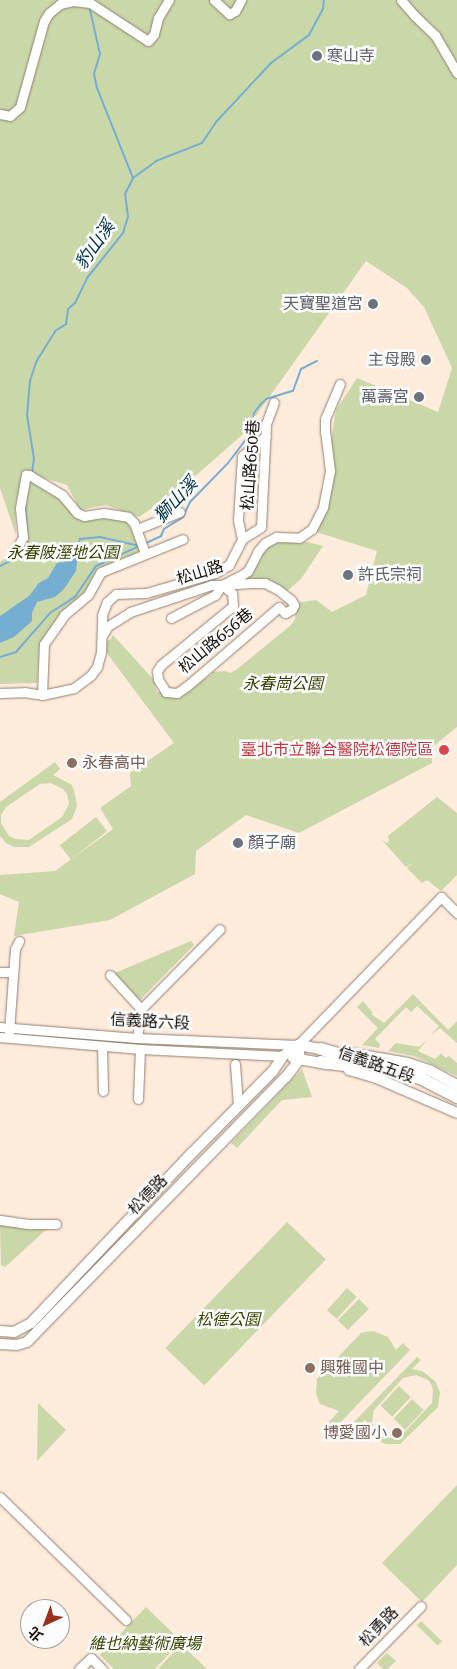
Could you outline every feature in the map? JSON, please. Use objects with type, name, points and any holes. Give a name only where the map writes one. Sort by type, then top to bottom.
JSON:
[{"type":"highway","points":[[321,1049],[420,1078],[457,1097]]},
{"type":"highway","points":[[321,1062],[355,1066],[376,1071],[417,1085],[457,1104]]},
{"type":"main road","name":"信義路五段","points":[[298,1046],[381,1057],[408,1063],[431,1071],[457,1085]]},
{"type":"main road","name":"松德路","points":[[0,1331],[14,1332],[31,1323],[273,1071],[283,1056],[298,1046]]},
{"type":"main road","points":[[298,1046],[300,1059]]},
{"type":"main road","name":"信義路五段","points":[[283,1056],[321,1062],[374,1077],[457,1114]]},
{"type":"main road","name":"松德路","points":[[0,1344],[17,1345],[28,1342],[286,1077],[300,1059]]},
{"type":"street","points":[[0,114],[10,116],[20,107],[44,21],[49,13],[60,4],[73,1],[90,3],[148,41],[154,34],[158,18],[169,0]]},
{"type":"street","points":[[214,0],[229,14],[235,11],[241,0]]},
{"type":"street","points":[[402,0],[414,15],[435,35],[457,73]]},
{"type":"street","name":"松山路","points":[[103,634],[108,626],[130,612],[211,585],[234,585],[248,571],[258,551],[265,543],[276,537],[303,537],[317,522],[323,507],[330,471],[324,432],[325,419],[340,384]]},
{"type":"street","name":"松山路650巷","points":[[103,634],[102,616],[108,602],[116,594],[146,593],[215,573],[229,565],[242,539],[261,527],[266,424],[274,402]]},
{"type":"street","points":[[242,539],[238,520],[242,456],[266,436]]},
{"type":"street","points":[[21,550],[15,551],[22,537],[20,508],[26,475],[31,476],[62,495],[81,514],[89,516],[104,513],[128,517],[137,529],[145,552]]},
{"type":"street","points":[[137,529],[180,512]]},
{"type":"street","points":[[42,695],[44,644],[64,614],[88,595],[101,572],[122,560],[182,538]]},
{"type":"street","name":"松山路656巷","points":[[222,585],[265,583],[287,596],[294,605],[292,609],[285,613],[279,607],[177,693],[166,692],[158,679],[157,671],[233,606],[234,585]]},
{"type":"street","points":[[171,618],[214,595],[222,585]]},
{"type":"street","points":[[0,693],[24,692],[42,695],[74,688],[97,667],[103,634]]},
{"type":"street","name":"松德路","points":[[298,1046],[441,897],[457,913]]},
{"type":"street","points":[[137,1038],[141,1009],[220,929]]},
{"type":"street","points":[[4,1038],[10,1027],[15,948],[19,941]]},
{"type":"street","points":[[0,972],[13,972]]},
{"type":"street","points":[[110,975],[141,1009]]},
{"type":"street","name":"信義路六段","points":[[0,1026],[137,1038],[298,1046]]},
{"type":"street","name":"信義路六段","points":[[4,1038],[140,1049],[283,1056]]},
{"type":"street","points":[[102,1046],[103,1091]]},
{"type":"street","points":[[138,1099],[140,1049]]},
{"type":"street","points":[[235,1064],[238,1106]]},
{"type":"street","points":[[0,1220],[30,1224],[56,1224]]},
{"type":"street","points":[[0,1497],[126,1620]]},
{"type":"street","name":"松勇路","points":[[359,1669],[421,1606]]},
{"type":"street","points":[[79,1669],[90,1658],[102,1669]]},
{"type":"green space","name":"永春崗公園","points":[[0,0],[457,0],[457,727],[431,748],[432,763],[299,833],[246,815],[196,851],[195,874],[110,920],[14,936],[19,902],[0,894],[0,875],[55,871],[113,829],[100,808],[131,786],[130,773],[174,743],[106,652],[105,641],[110,640],[113,635],[153,679],[157,692],[164,692],[174,698],[211,675],[212,672],[226,671],[230,673],[236,670],[291,625],[295,619],[296,603],[316,600],[332,612],[366,595],[377,551],[316,532],[336,410],[357,378],[438,412],[452,368],[424,307],[407,288],[366,261],[243,434],[183,487],[139,517],[106,505],[80,510],[67,485],[31,474],[23,477],[15,505],[16,535],[0,488]]},
{"type":"green space","name":"永春陂溼地公園","points":[[28,481],[53,489],[77,517],[87,521],[98,515],[128,521],[140,551],[98,569],[84,594],[62,611],[39,648],[37,683],[0,684],[0,562],[26,545],[25,497]]},
{"type":"green space","points":[[275,541],[308,542],[323,546],[301,579],[286,592],[274,584],[246,577],[266,546]]},
{"type":"green space","points":[[55,762],[60,769],[53,775],[72,785],[77,806],[72,819],[29,847],[14,847],[6,843],[0,836],[0,802]],"holes":[[[51,783],[63,789],[67,794],[69,804],[62,817],[29,840],[15,839],[9,836],[1,823],[1,815],[6,807],[40,784]]]},
{"type":"green space","points":[[437,797],[457,813],[457,875],[441,891],[427,880],[422,883],[407,868],[413,863],[406,867],[382,840],[387,843],[389,841],[388,836]]},
{"type":"green space","points":[[96,817],[107,831],[71,860],[60,845]]},
{"type":"green space","points":[[191,941],[194,945],[137,1003],[110,975]]},
{"type":"green space","points":[[413,994],[448,1030],[457,1021],[457,1043],[440,1028],[430,1036],[439,1026],[417,1006],[411,1012],[406,1007],[375,1039],[380,1044],[379,1048],[362,1045],[378,1028],[357,1007],[363,1001],[373,1013],[371,1014],[384,1023]]},
{"type":"green space","points":[[427,1040],[418,1051],[435,1059],[441,1053],[446,1058],[449,1056],[457,1063],[457,1076],[414,1056],[388,1051],[396,1043],[419,1047]]},
{"type":"green space","points":[[302,1069],[312,1097],[282,1100],[237,1148],[231,1143]]},
{"type":"green space","name":"松德公園","points":[[287,1222],[326,1260],[204,1385],[165,1348]]},
{"type":"green space","points":[[0,1224],[48,1228],[5,1267],[1,1265]]},
{"type":"green space","points":[[347,1288],[357,1297],[337,1319],[327,1310]]},
{"type":"green space","points":[[359,1299],[369,1309],[348,1330],[338,1320]]},
{"type":"green space","points":[[373,1331],[388,1337],[396,1350],[403,1343],[410,1350],[334,1429],[327,1424],[339,1411],[320,1404],[316,1394],[317,1379],[361,1333]]},
{"type":"green space","points":[[417,1357],[421,1360],[412,1369],[422,1371],[435,1381],[440,1392],[438,1407],[400,1444],[386,1444],[374,1439],[366,1430],[366,1419],[355,1430],[350,1426]],"holes":[[[416,1375],[428,1380],[433,1390],[432,1403],[401,1436],[381,1437],[375,1431],[372,1422],[374,1410],[403,1378]]]},
{"type":"green space","points":[[399,1386],[411,1397],[392,1417],[381,1406]]},
{"type":"green space","points":[[412,1399],[424,1410],[405,1430],[394,1419]]},
{"type":"green space","points":[[38,1403],[66,1430],[37,1461]]},
{"type":"green space","points":[[457,1485],[457,1565],[422,1602],[382,1563]]},
{"type":"green space","name":"維也納藝術廣場","points":[[146,1607],[181,1641],[155,1669],[114,1669],[100,1655]]},
{"type":"green space","points":[[421,1621],[442,1641],[438,1645],[417,1625]]},
{"type":"green space","points":[[181,1644],[207,1669],[158,1669]]},
{"type":"green space","points":[[387,1653],[396,1661],[387,1669],[383,1669],[377,1663]]},
{"type":"water","points":[[71,556],[77,561],[76,571],[64,589],[55,597],[37,602],[32,613],[32,621],[14,637],[0,643],[0,616],[29,596],[39,583],[48,578],[57,563],[65,562]]},
{"type":"waterway","name":"豹山溪","points":[[32,473],[34,459],[27,415],[30,381],[36,362],[55,331],[66,324],[68,309],[75,303],[87,278],[123,233],[128,217],[125,194],[133,178],[156,161],[202,143],[216,122],[271,63],[309,35],[323,9],[324,0]]},
{"type":"waterway","points":[[90,10],[100,54],[94,74],[97,88],[133,178]]},
{"type":"waterway","name":"獅山溪","points":[[144,544],[161,536],[164,529],[183,517],[190,502],[228,463],[253,430],[254,413],[260,405],[266,399],[293,391],[301,369],[317,361]]},
{"type":"waterway","name":"豹山溪","points":[[25,501],[27,536]]},
{"type":"waterway","name":"獅山溪","points":[[75,560],[80,539],[100,537],[140,546]]},
{"type":"waterway","name":"豹山溪","points":[[0,566],[16,558],[26,541]]},
{"type":"waterway","points":[[0,657],[16,652],[50,613],[75,597],[96,566],[137,547]]},
{"type":"place","name":"寒山寺","points":[[317,56]]},
{"type":"place","name":"天寶聖道宮","points":[[373,304]]},
{"type":"place","name":"主母殿","points":[[426,360]]},
{"type":"place","name":"萬壽宮","points":[[419,397]]},
{"type":"place","name":"許氏宗祠","points":[[348,575]]},
{"type":"place","name":"臺北市立聯合醫院松德院區","points":[[444,750]]},
{"type":"place","name":"永春高中","points":[[72,763]]},
{"type":"place","name":"顏子廟","points":[[238,843]]},
{"type":"place","name":"興雅國中","points":[[310,1368]]},
{"type":"place","name":"博愛國小","points":[[397,1433]]}]
